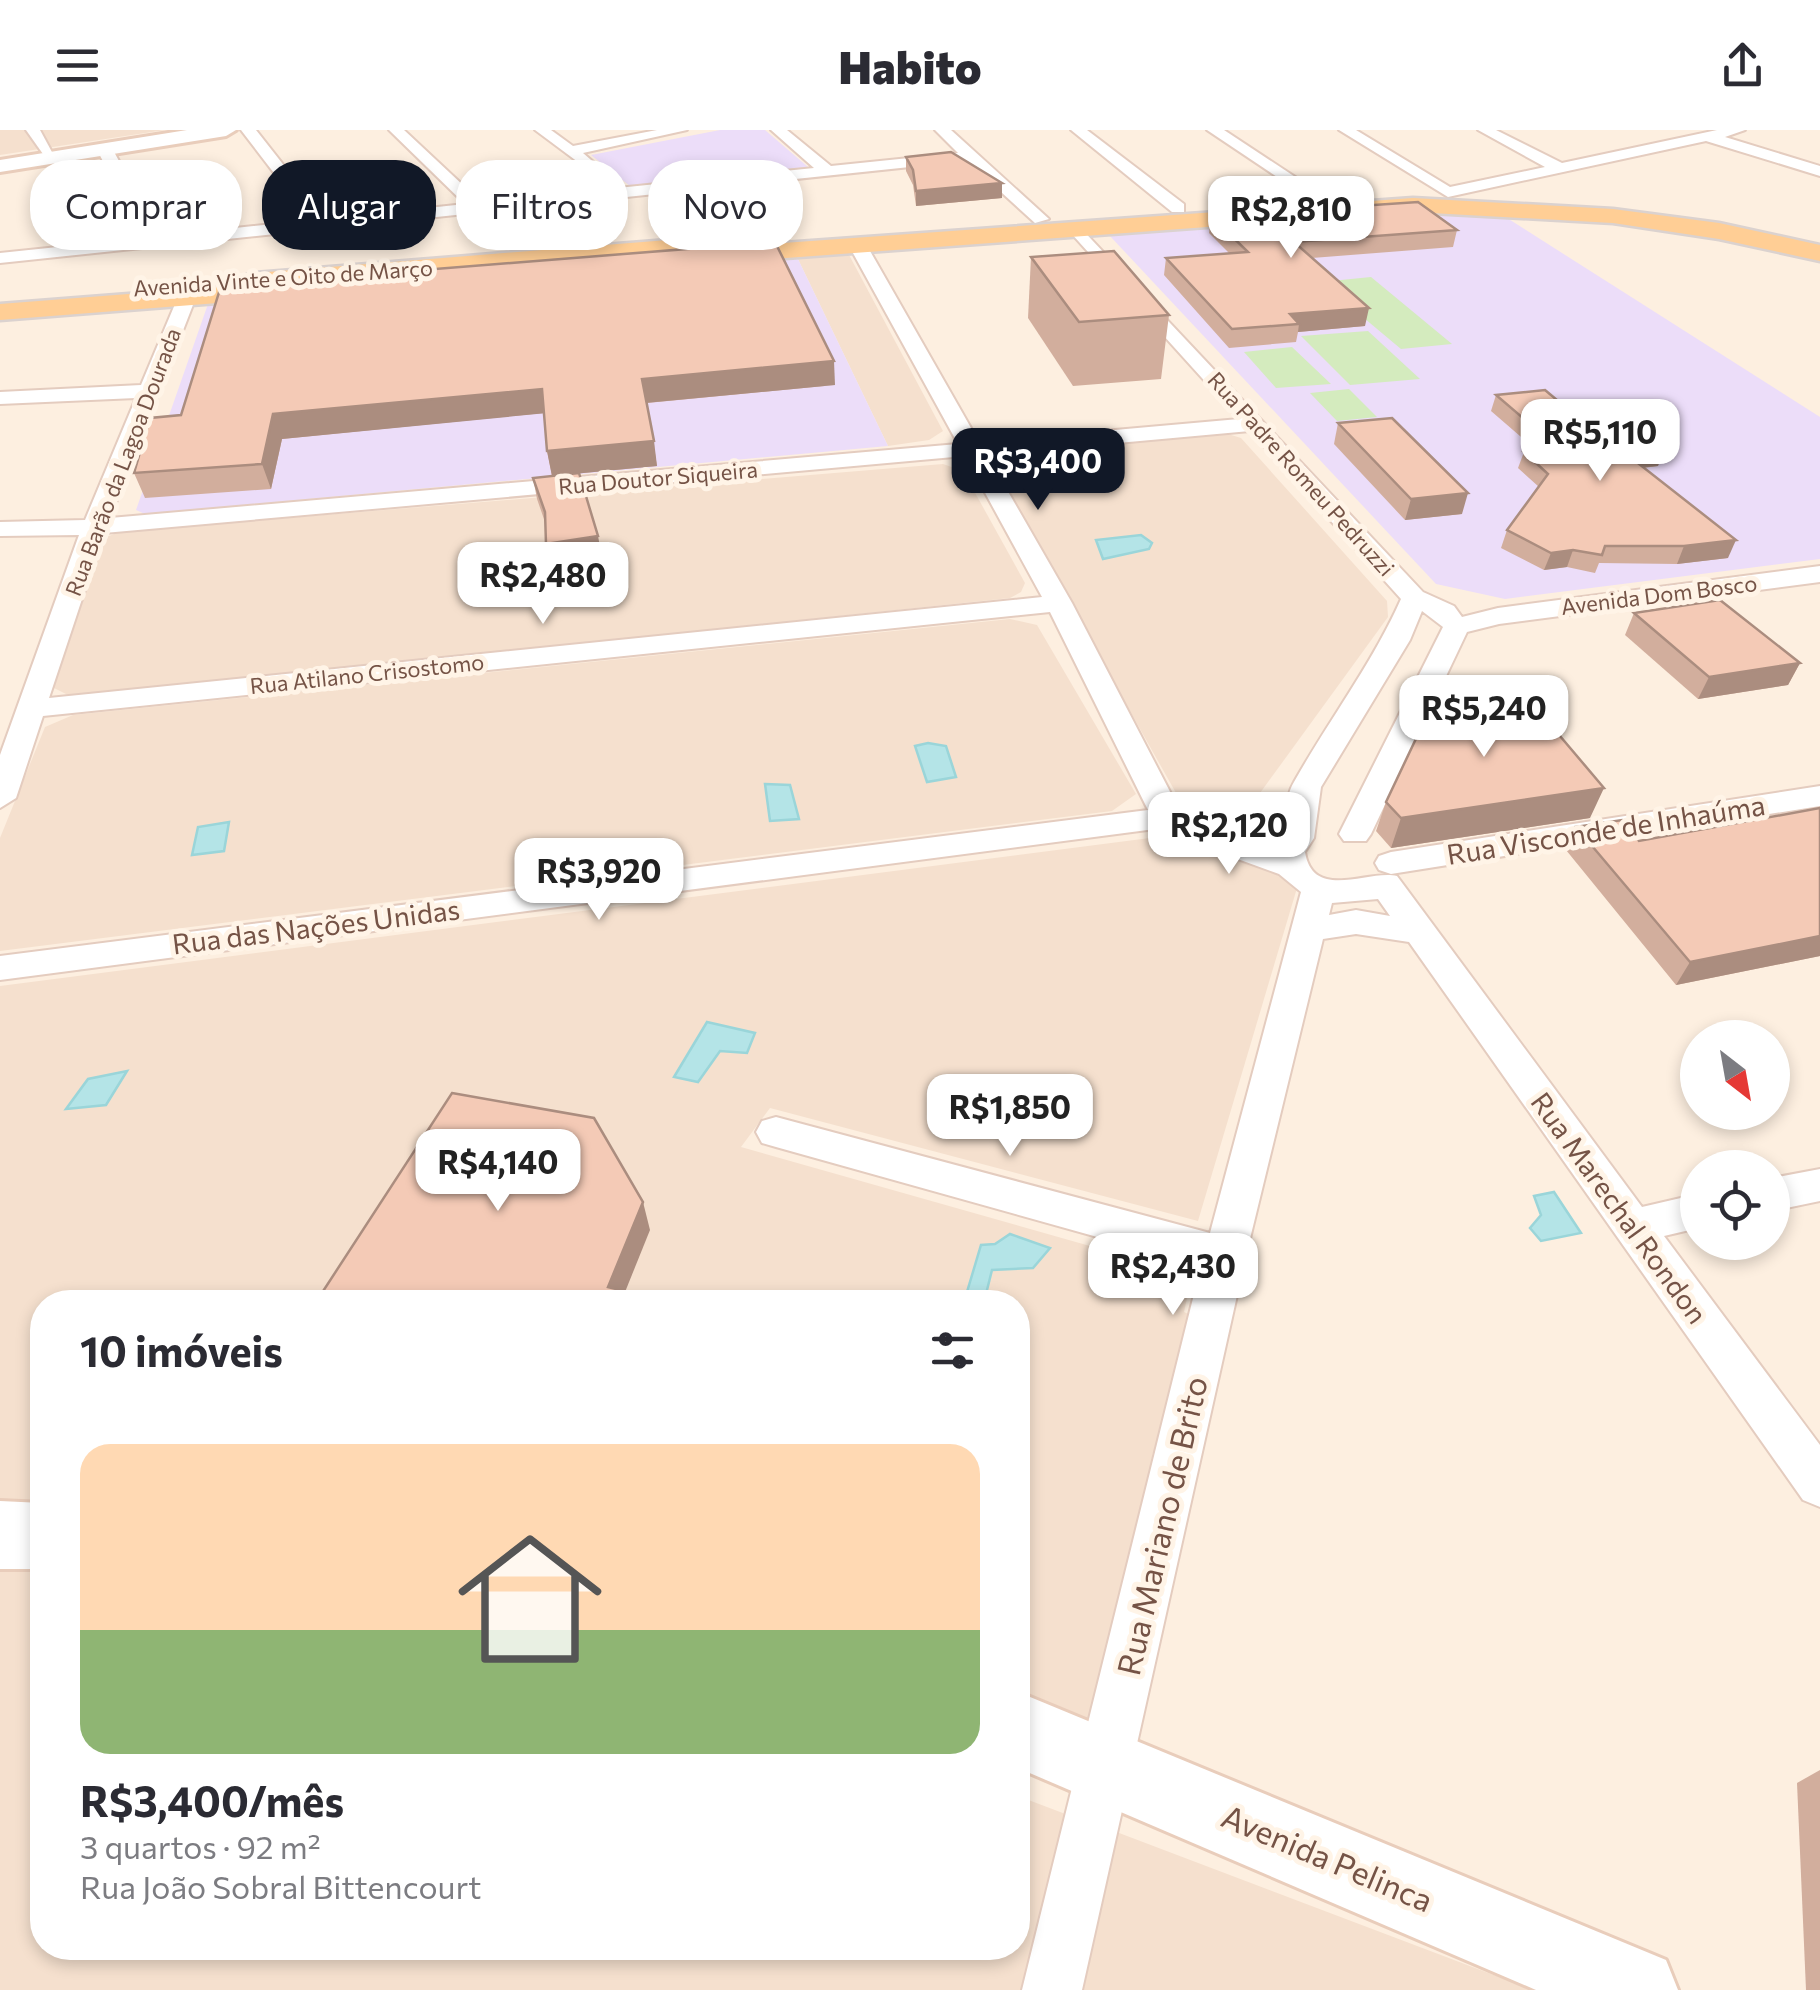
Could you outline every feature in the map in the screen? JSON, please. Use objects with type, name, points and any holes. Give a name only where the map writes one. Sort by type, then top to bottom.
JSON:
[{"type":"main road","points":[[0,161],[181,130]]},
{"type":"main road","points":[[0,161],[105,150],[226,130]]},
{"type":"main road","name":"Avenida Vinte e Oito de Março","points":[[0,312],[361,272],[1212,205],[1448,192],[1654,211],[1820,241]]},
{"type":"main road","points":[[1076,228],[1080,220],[1212,205]]},
{"type":"main road","name":"Avenida Vinte e Oito de Março","points":[[0,301],[176,292],[1358,207],[1468,206],[1645,220],[1820,252]]},
{"type":"main road","points":[[887,242],[1036,228],[1045,225],[1041,219]]},
{"type":"main road","points":[[0,1535],[30,1536]]},
{"type":"main road","name":"Avenida Pelinca","points":[[1030,1735],[1636,1990]]},
{"type":"street","points":[[33,130],[48,151]]},
{"type":"street","points":[[248,130],[271,160]]},
{"type":"street","points":[[396,130],[456,188]]},
{"type":"street","points":[[542,130],[581,160]]},
{"type":"street","points":[[571,152],[680,130]]},
{"type":"street","points":[[778,130],[826,170]]},
{"type":"street","points":[[942,130],[1041,219]]},
{"type":"street","points":[[1078,130],[1178,208]]},
{"type":"street","points":[[1214,130],[1319,198]]},
{"type":"street","points":[[1346,130],[1448,192],[1738,130]]},
{"type":"street","points":[[1484,130],[1560,168]]},
{"type":"street","points":[[1640,135],[1665,146]]},
{"type":"street","points":[[1708,137],[1820,170]]},
{"type":"street","points":[[105,150],[110,160]]},
{"type":"street","points":[[628,189],[970,156]]},
{"type":"street","name":"Rua Padre Romeu Pedruzzi","points":[[1076,228],[1414,598],[1396,640],[1306,787],[1300,869]]},
{"type":"street","points":[[857,244],[970,451],[1059,603],[1160,815],[1300,869],[1343,894],[1367,893],[1388,874]]},
{"type":"street","points":[[0,258],[68,250]]},
{"type":"street","name":"Rua Barão da Lagoa Dourada","points":[[0,798],[94,527],[151,390],[176,292]]},
{"type":"street","points":[[0,398],[151,390]]},
{"type":"street","name":"Rua Doutor Siqueira","points":[[0,529],[94,527],[1255,424]]},
{"type":"street","name":"Avenida Dom Bosco","points":[[1451,619],[1820,574]]},
{"type":"street","points":[[1300,869],[1324,830],[1355,834],[1451,619],[1414,598]]},
{"type":"street","name":"Rua Atilano Crisostomo","points":[[34,708],[1059,603]]},
{"type":"street","name":"Rua Visconde de Inhaúma","points":[[1388,874],[1820,796]]},
{"type":"street","name":"Rua das Nações Unidas","points":[[0,968],[1160,815]]},
{"type":"street","name":"Rua Marechal Rondon","points":[[1355,834],[1379,846],[1388,874],[1419,932],[1820,1484]]},
{"type":"street","points":[[1300,869],[1356,922],[1419,932]]},
{"type":"street","name":"Rua Mariano de Brito","points":[[1052,1990],[1225,1255],[1300,869]]},
{"type":"street","points":[[776,1132],[1225,1255]]},
{"type":"street","points":[[1790,1191],[1820,1185]]},
{"type":"street","points":[[1632,1226],[1680,1215]]},
{"type":"shaded area","points":[[0,130],[165,130],[0,155]]},
{"type":"shaded area","points":[[720,130],[765,130],[800,160],[648,160],[648,184],[630,186],[628,160],[597,160],[591,155]]},
{"type":"shaded area","points":[[1496,211],[1820,417],[1820,559],[1505,599],[1436,584],[1109,235]]},
{"type":"shaded area","points":[[848,253],[943,431],[929,440],[888,446],[797,257]]},
{"type":"shaded area","points":[[797,257],[888,446],[145,514],[136,510],[208,304]]},
{"type":"shaded area","points":[[1228,434],[1241,438],[1387,601],[1388,617],[1247,811],[1227,818],[1207,818],[1185,809],[987,457]]},
{"type":"shaded area","points":[[943,464],[963,471],[1025,583],[1021,592],[1010,598],[72,697],[52,687],[99,540],[119,532]]},
{"type":"shaded area","points":[[1010,619],[1037,625],[1136,794],[1112,811],[0,951],[0,838],[45,727],[73,715]]},
{"type":"shaded area","points":[[1173,835],[1275,874],[1297,888],[1198,1221],[770,1108],[741,1147],[1192,1275],[1184,1312],[1199,1319],[1163,1453],[1153,1453],[1083,1771],[1030,1752],[1030,1290],[30,1290],[30,1527],[0,1526],[0,986]]},
{"type":"shaded area","points":[[0,1560],[30,1561],[30,1960],[1030,1960],[1030,1801],[1068,1815],[1023,1990],[0,1990]]},
{"type":"shaded area","points":[[1106,1828],[1533,1990],[1065,1990]]},
{"type":"green space","points":[[1371,277],[1452,344],[1401,349],[1321,282]]},
{"type":"green space","points":[[1368,331],[1420,379],[1350,385],[1301,336]]},
{"type":"green space","points":[[1292,347],[1331,384],[1276,388],[1244,352]]},
{"type":"green space","points":[[1349,389],[1377,417],[1337,421],[1310,393]]},
{"type":"water","points":[[1141,535],[1152,543],[1149,549],[1103,559],[1096,540]]},
{"type":"water","points":[[915,746],[946,746],[956,777],[927,782]]},
{"type":"water","points":[[765,784],[790,785],[799,819],[770,821]]},
{"type":"water","points":[[229,822],[224,851],[192,855],[198,827]]},
{"type":"water","points":[[707,1022],[755,1033],[747,1053],[720,1051],[698,1082],[674,1077]]},
{"type":"water","points":[[127,1071],[106,1105],[66,1109],[88,1079]]},
{"type":"water","points":[[1554,1192],[1581,1233],[1541,1241],[1530,1228],[1541,1215],[1534,1196]]},
{"type":"water","points":[[1010,1234],[1050,1248],[1033,1268],[992,1270],[987,1290],[968,1290],[981,1245],[995,1244]]},
{"type":"building","points":[[951,152],[1002,183],[916,191],[913,170],[906,157]]},
{"type":"building","points":[[1418,202],[1457,230],[1294,242],[1369,308],[1290,314],[1299,324],[1232,329],[1166,258],[1248,252],[1211,216]]},
{"type":"building","points":[[674,250],[779,250],[834,361],[642,379],[654,441],[547,451],[542,389],[273,414],[262,464],[134,473],[150,418],[181,415],[221,286]]},
{"type":"building","points":[[1114,251],[1169,315],[1079,322],[1031,257]]},
{"type":"building","points":[[1545,390],[1564,406],[1604,402],[1665,449],[1625,453],[1736,540],[1684,546],[1605,546],[1602,555],[1573,550],[1551,553],[1507,530],[1548,474],[1524,452],[1558,448],[1496,395]]},
{"type":"building","points":[[1392,418],[1468,493],[1411,499],[1338,423]]},
{"type":"building","points":[[579,473],[598,536],[546,544],[545,512],[533,478]]},
{"type":"building","points":[[1720,600],[1800,663],[1709,677],[1634,613]]},
{"type":"building","points":[[1440,688],[1549,723],[1604,788],[1401,818],[1386,802]]},
{"type":"building","points":[[1820,808],[1820,936],[1690,962],[1576,827],[1622,820],[1639,841]]},
{"type":"building","points":[[452,1093],[594,1118],[643,1202],[608,1287],[621,1290],[324,1290]]}]
